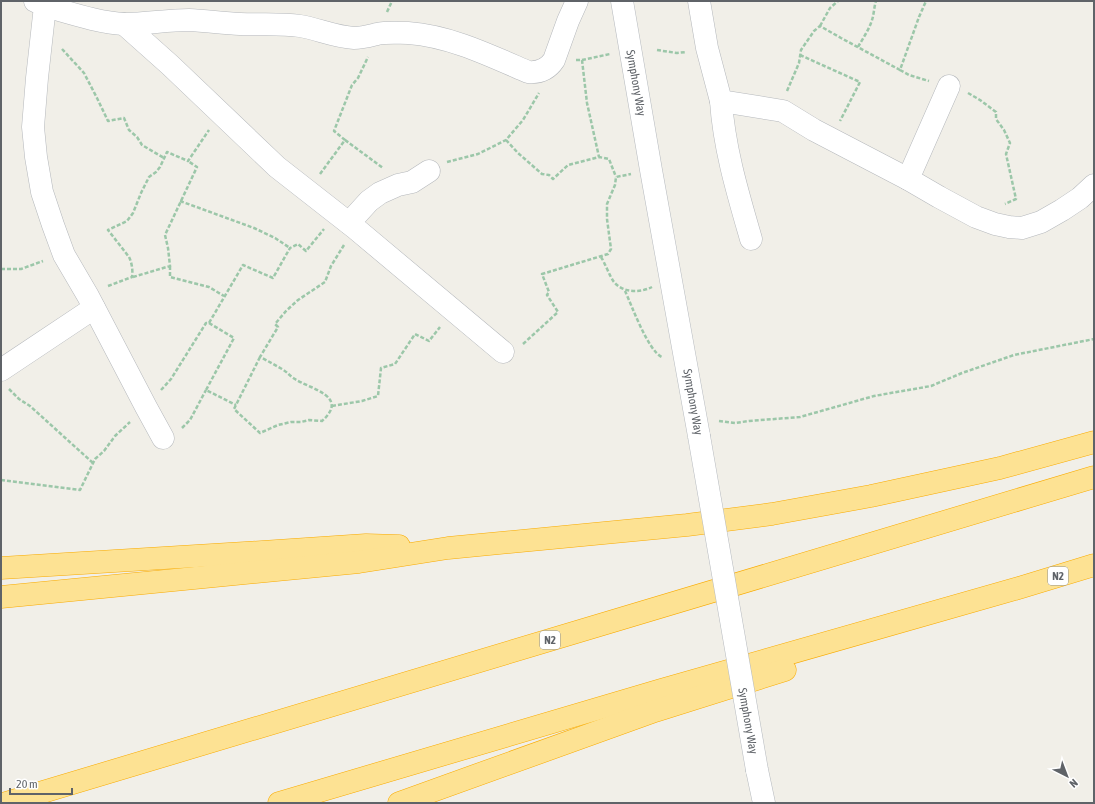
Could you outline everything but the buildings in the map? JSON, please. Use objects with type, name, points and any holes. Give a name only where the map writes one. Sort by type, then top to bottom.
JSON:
[{"type":"highway","points":[[1,597],[359,562],[448,548],[687,525],[772,514],[871,496],[992,470],[1094,442]]},
{"type":"highway","name":"N2","points":[[6,803],[1094,477]]},
{"type":"highway","points":[[1,568],[366,545],[448,548]]},
{"type":"highway","name":"N2","points":[[279,803],[1094,565]]},
{"type":"highway","points":[[399,803],[655,711],[852,648],[1022,587]]},
{"type":"street","points":[[163,438],[91,302],[64,255],[42,192],[36,158],[33,127],[46,3],[78,15],[124,24],[168,20],[189,20],[239,24],[290,25],[343,37],[354,38],[379,34],[408,33],[461,44],[528,72],[535,72],[549,65],[577,1]]},
{"type":"street","name":"Symphony Way","points":[[622,1],[764,803]]},
{"type":"street","points":[[699,1],[707,48],[721,101],[722,123],[740,200],[751,239]]},
{"type":"street","points":[[124,24],[221,113],[277,167],[347,221],[502,352]]},
{"type":"street","points":[[908,179],[949,86]]},
{"type":"street","points":[[721,101],[783,111],[814,130],[908,179],[976,217],[995,224],[1022,228],[1041,222],[1080,198],[1094,185]]},
{"type":"street","points":[[347,221],[369,200],[380,193],[420,178],[429,171]]},
{"type":"street","points":[[4,378],[91,302]]},
{"type":"path","points":[[392,1],[379,34],[358,78],[352,85],[334,131],[405,184]]},
{"type":"path","points":[[783,111],[785,98],[799,63],[801,50],[814,31],[820,26],[830,8],[838,1]]},
{"type":"path","points":[[858,47],[867,32],[876,1]]},
{"type":"path","points":[[900,70],[926,1]]},
{"type":"path","points":[[820,26],[910,75],[943,84],[974,96],[996,112],[996,120],[1004,130],[1010,144],[1006,154],[1016,199],[999,207],[995,224]]},
{"type":"path","points":[[41,47],[59,45],[84,73],[108,121],[124,118],[129,130],[142,144],[164,158]]},
{"type":"path","points":[[656,50],[677,53],[707,48]]},
{"type":"path","points":[[429,171],[436,165],[478,154],[506,140],[522,120],[541,90],[549,65],[611,54]]},
{"type":"path","points":[[800,55],[860,82],[831,139]]},
{"type":"path","points":[[582,60],[587,103],[599,157]]},
{"type":"path","points":[[188,161],[221,113]]},
{"type":"path","points":[[308,191],[345,140]]},
{"type":"path","points":[[502,352],[508,355],[519,348],[558,312],[546,295],[549,292],[542,274],[608,254],[611,249],[607,219],[607,204],[616,185],[616,177],[610,159],[599,157],[568,165],[553,179],[549,175],[542,174],[518,153],[506,140]]},
{"type":"path","points":[[132,277],[131,260],[108,230],[127,221],[133,213],[149,177],[160,167],[167,152],[188,161],[197,167],[180,200],[172,222],[165,235],[168,248],[170,277],[210,287],[224,296]]},
{"type":"path","points":[[616,177],[633,174]]},
{"type":"path","points":[[180,200],[254,228],[275,238],[290,248]]},
{"type":"path","points":[[1,480],[80,490],[95,459],[104,451],[115,436],[146,407],[171,379],[206,323],[209,323],[243,265],[273,278],[290,248],[298,244],[306,251],[347,221]]},
{"type":"path","points":[[260,357],[282,369],[307,386],[317,389],[327,396],[332,406],[329,415],[322,421],[309,420],[291,422],[278,425],[260,433],[234,409],[260,357],[278,327],[275,324],[298,300],[325,282],[347,221]]},
{"type":"path","points":[[1,269],[21,269],[56,255],[64,255]]},
{"type":"path","points":[[601,257],[614,282],[626,291],[643,333],[658,355],[668,360]]},
{"type":"path","points":[[91,302],[97,290],[132,277],[170,266]]},
{"type":"path","points":[[626,291],[646,290],[654,286]]},
{"type":"path","points":[[332,406],[362,401],[378,396],[381,368],[395,364],[415,334],[429,341],[453,310]]},
{"type":"path","points":[[163,438],[179,431],[190,420],[234,338],[209,323]]},
{"type":"path","points":[[720,421],[735,422],[800,417],[874,396],[931,386],[962,373],[1014,355],[1094,339]]},
{"type":"path","points":[[4,378],[19,398],[30,406],[93,463]]},
{"type":"path","points":[[206,390],[236,405]]}]
